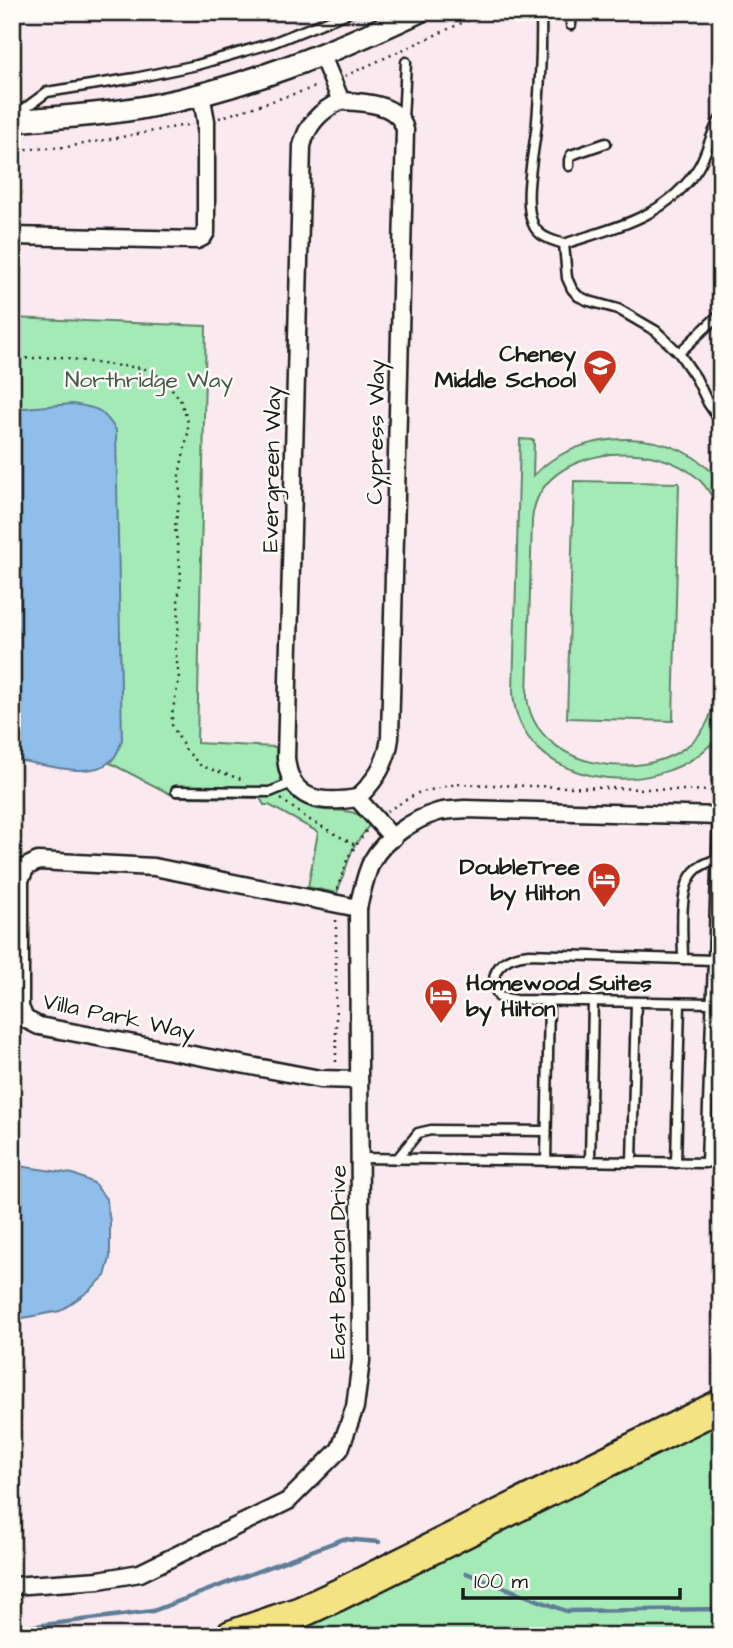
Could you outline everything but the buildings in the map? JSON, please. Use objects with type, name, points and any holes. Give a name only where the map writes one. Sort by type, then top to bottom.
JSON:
[{"type":"highway","points":[[231,1636],[277,1621],[338,1595],[721,1405]]},
{"type":"street","points":[[12,119],[150,106],[201,94],[322,56],[418,12]]},
{"type":"street","points":[[322,56],[341,101],[363,102],[382,107],[396,112],[403,120]]},
{"type":"street","points":[[12,236],[197,240],[203,237],[206,232],[206,121],[201,94]]},
{"type":"street","name":"Evergreen Way","points":[[292,783],[286,758],[302,146],[305,132],[313,122],[327,107],[341,101]]},
{"type":"street","name":"Cypress Way","points":[[357,798],[366,790],[382,765],[390,738],[405,130],[403,120]]},
{"type":"street","points":[[292,783],[307,796],[321,800],[335,802],[357,798],[393,838]]},
{"type":"street","name":"East Beaton Drive","points":[[12,1586],[89,1581],[140,1573],[288,1501],[340,1449],[355,1408],[361,1361],[358,908],[373,859],[393,838],[416,821],[438,812],[508,809],[720,816]]},
{"type":"street","name":"Villa Park Way","points":[[358,908],[154,867],[38,861],[26,867],[20,880],[20,1007],[25,1019],[39,1026],[320,1079],[359,1080]]},
{"type":"lane","points":[[12,119],[47,92],[197,65],[272,43],[350,12]]},
{"type":"lane","points":[[541,12],[540,80],[529,209],[532,223],[545,237],[564,244],[629,224],[665,202],[696,171],[721,118]]},
{"type":"lane","points":[[571,25],[572,12]]},
{"type":"lane","points":[[403,120],[406,62]]},
{"type":"lane","points":[[569,166],[571,155],[606,143]]},
{"type":"lane","points":[[564,244],[567,278],[578,296],[618,309],[656,331],[679,353],[721,422]]},
{"type":"lane","points":[[679,353],[721,313]]},
{"type":"lane","points":[[176,791],[270,792],[292,783]]},
{"type":"lane","points":[[360,1158],[706,1163],[720,816]]},
{"type":"lane","points":[[683,959],[685,887],[698,867],[717,859]]},
{"type":"lane","points":[[712,1003],[516,1000],[499,997],[493,985],[493,975],[514,955],[713,960]]},
{"type":"lane","points":[[546,1161],[549,1000]]},
{"type":"lane","points":[[590,1161],[593,1001]]},
{"type":"lane","points":[[632,1162],[636,1002]]},
{"type":"lane","points":[[676,1163],[680,1003]]},
{"type":"lane","points":[[397,1159],[418,1133],[431,1130],[546,1132]]},
{"type":"path","points":[[12,359],[61,357],[143,368],[164,379],[180,399],[188,422],[188,433],[179,475],[180,497],[175,527],[181,575],[175,648],[179,678],[172,725],[185,749],[201,766],[242,779],[270,792],[308,819],[355,845]]},
{"type":"path","points":[[336,1072],[337,904],[340,881],[355,845],[378,819],[403,800],[418,793],[456,784],[721,791]]},
{"type":"green space","name":"Northridge Way","points":[[12,318],[206,326],[197,743],[276,747],[282,780],[294,797],[313,808],[355,813],[370,824],[353,848],[337,893],[308,887],[318,832],[269,805],[264,805],[260,798],[176,797],[110,763],[117,752],[20,409],[12,409]]},
{"type":"green space","points":[[520,439],[534,440],[533,476],[553,460],[576,448],[602,441],[629,439],[656,442],[681,450],[703,464],[721,483],[721,782],[711,782],[711,744],[686,763],[657,774],[625,779],[593,776],[563,766],[538,748],[521,724],[513,692]],"holes":[[[610,454],[664,459],[694,475],[715,503],[719,521],[714,697],[704,727],[683,749],[654,762],[622,766],[589,761],[559,748],[538,727],[527,697],[532,521],[540,493],[548,482],[569,466]]]},
{"type":"green space","points":[[574,481],[679,483],[673,721],[567,718]]},
{"type":"green space","points":[[721,1415],[721,1636],[263,1636]]},
{"type":"water","points":[[72,404],[98,410],[116,430],[122,740],[111,761],[99,768],[88,770],[12,759],[12,409]]},
{"type":"water","points":[[12,1165],[73,1174],[94,1183],[106,1199],[110,1221],[110,1258],[105,1276],[60,1311],[12,1320]]},
{"type":"waterway","points":[[12,1629],[153,1611],[343,1539],[379,1542]]},
{"type":"waterway","points":[[466,1573],[566,1611],[721,1609]]},
{"type":"place","name":"Cheney Middle School","points":[[600,396]]},
{"type":"place","name":"DoubleTree by Hilton","points":[[604,909]]},
{"type":"place","name":"Homewood Suites by Hilton","points":[[441,1025]]}]
